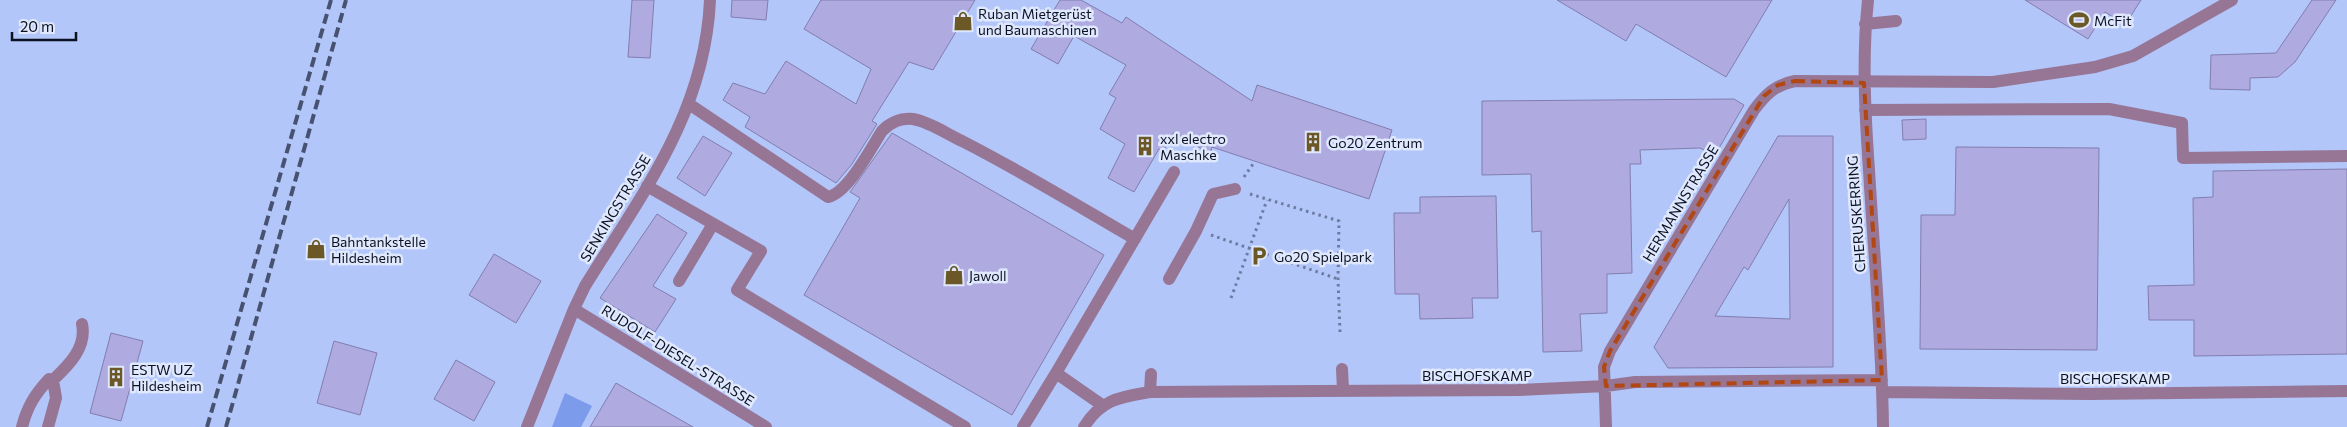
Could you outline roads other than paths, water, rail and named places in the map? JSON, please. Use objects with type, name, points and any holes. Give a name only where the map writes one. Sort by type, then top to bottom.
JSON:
[{"type":"street","name":"SENKINGSTRASSE","points":[[527,427],[585,286],[675,138],[702,65],[710,0]]},
{"type":"street","name":"CHERUSKERRING","points":[[1868,0],[1864,83],[1883,427]]},
{"type":"street","name":"HERMANNSTRASSE","points":[[1606,427],[1604,367],[1610,351],[1764,96],[1778,85],[1795,82],[1994,82],[2095,68],[2133,56],[2232,0]]},
{"type":"street","points":[[1866,24],[1896,21]]},
{"type":"street","points":[[689,104],[828,197],[835,196],[845,187],[882,131],[898,120],[915,120],[945,132],[1012,168],[1135,239]]},
{"type":"street","points":[[1865,110],[2108,109],[2182,123],[2183,158],[2347,156]]},
{"type":"street","points":[[1023,427],[1174,172]]},
{"type":"street","points":[[647,186],[761,251],[737,290],[965,427]]},
{"type":"street","points":[[1169,279],[1213,194],[1234,189]]},
{"type":"street","points":[[679,281],[713,224]]},
{"type":"street","name":"RUDOLF-DIESEL-STRASSE","points":[[574,309],[766,427]]},
{"type":"street","points":[[22,427],[27,409],[32,400],[49,379],[53,380],[74,360],[82,337],[82,324]]},
{"type":"street","points":[[1342,369],[1343,390]]},
{"type":"street","points":[[1056,373],[1102,405]]},
{"type":"street","points":[[1150,392],[1151,374]]},
{"type":"street","points":[[48,427],[56,398],[53,380]]},
{"type":"street","name":"BISCHOFSKAMP","points":[[1084,427],[1102,405],[1120,397],[1150,392],[1518,390],[1606,386],[1635,382],[1882,386],[2090,394],[2347,391]]},
{"type":"railway","points":[[207,427],[331,0]]},
{"type":"railway","points":[[226,427],[346,0]]},
{"type":"place","name":"McFit","points":[[2079,20]]},
{"type":"place","name":"Ruban Mietgerüst und Baumaschinen","points":[[963,21]]},
{"type":"place","name":"Go20 Zentrum","points":[[1313,142]]},
{"type":"place","name":"xxl electro Maschke","points":[[1145,146]]},
{"type":"place","name":"Bahntankstelle Hildesheim","points":[[316,249]]},
{"type":"place","name":"Go20 Spielpark","points":[[1259,256]]},
{"type":"place","name":"Jawoll","points":[[954,275]]},
{"type":"place","name":"ESTW UZ Hildesheim","points":[[116,377]]}]
